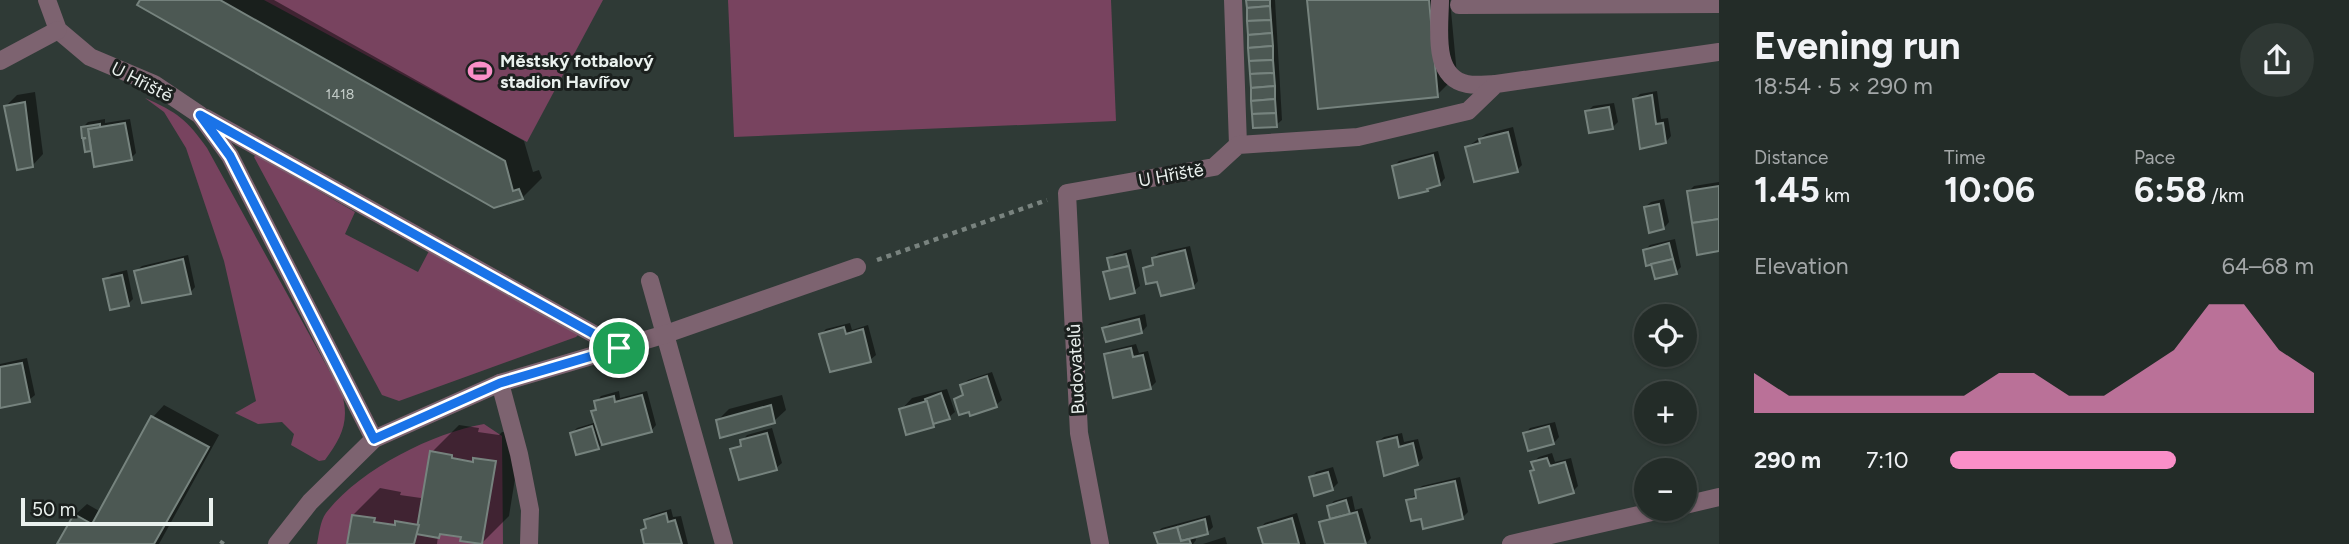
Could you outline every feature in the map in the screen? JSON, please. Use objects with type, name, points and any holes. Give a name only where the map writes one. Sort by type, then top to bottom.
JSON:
[{"type":"street","name":"U Hřiště","points":[[47,0],[58,30],[90,57],[154,84],[200,115],[230,156],[374,439]]},
{"type":"street","points":[[1233,0],[1238,145],[1358,137],[1443,117],[1468,111],[1496,84]]},
{"type":"street","points":[[1440,0],[1439,50],[1447,71],[1465,84],[1496,84],[1719,52]]},
{"type":"street","points":[[1458,5],[1719,4]]},
{"type":"street","points":[[0,61],[58,30]]},
{"type":"street","points":[[200,115],[619,348]]},
{"type":"street","name":"U Hřiště","points":[[1067,193],[1214,167],[1238,145]]},
{"type":"street","name":"Budovatelů","points":[[1067,193],[1079,433],[1100,544]]},
{"type":"street","points":[[277,544],[310,502],[374,439],[500,383],[666,334],[857,267]]},
{"type":"street","points":[[650,281],[724,544]]},
{"type":"street","points":[[500,383],[528,499],[529,544]]},
{"type":"street","points":[[1697,502],[1719,497]]},
{"type":"street","points":[[1511,544],[1634,516]]},
{"type":"path","points":[[857,267],[1067,193]]},
{"type":"shaded area","name":"Městský fotbalový stadion Havířov","points":[[264,0],[603,0],[527,142]]},
{"type":"shaded area","points":[[728,0],[1111,0],[1116,121],[734,137]]},
{"type":"shaded area","points":[[145,98],[181,118],[207,148],[342,394],[345,413],[342,429],[325,460],[319,461],[291,445],[294,434],[282,422],[258,424],[235,413],[256,401],[224,261],[186,148],[164,112]]},
{"type":"shaded area","points":[[256,155],[355,212],[345,234],[418,272],[429,251],[580,333],[576,337],[399,401],[382,395],[254,157]]},
{"type":"shaded area","points":[[484,424],[502,436],[503,544],[317,544],[326,513],[357,482],[420,445]]},
{"type":"building","points":[[140,0],[220,0],[505,161],[513,191],[519,189],[523,199],[494,208],[137,5]]},
{"type":"building","points":[[1246,0],[1270,0],[1270,6],[1247,8]]},
{"type":"building","points":[[1307,0],[1429,0],[1438,97],[1318,109]]},
{"type":"building","points":[[1270,6],[1271,20],[1247,21],[1247,8]]},
{"type":"building","points":[[1271,20],[1272,33],[1248,35],[1247,21]]},
{"type":"building","points":[[1272,33],[1273,46],[1248,48],[1248,35]]},
{"type":"building","points":[[1273,46],[1273,60],[1249,61],[1248,48]]},
{"type":"building","points":[[1273,60],[1274,73],[1250,74],[1249,61]]},
{"type":"building","points":[[1274,73],[1275,86],[1251,88],[1250,74]]},
{"type":"building","points":[[1275,86],[1275,99],[1251,101],[1251,88]]},
{"type":"building","points":[[1652,95],[1656,124],[1663,123],[1666,143],[1640,149],[1633,99]]},
{"type":"building","points":[[1275,99],[1276,113],[1252,114],[1251,101]]},
{"type":"building","points":[[25,102],[33,167],[17,170],[4,106]]},
{"type":"building","points":[[1609,107],[1613,129],[1589,133],[1585,111]]},
{"type":"building","points":[[1276,113],[1277,127],[1253,128],[1252,114]]},
{"type":"building","points":[[125,123],[132,160],[94,167],[88,129]]},
{"type":"building","points":[[100,124],[100,127],[88,129],[91,151],[85,152],[83,139],[86,138],[82,138],[81,127]]},
{"type":"building","points":[[1508,132],[1518,172],[1474,182],[1465,147],[1480,143],[1479,139]]},
{"type":"building","points":[[1433,155],[1440,185],[1399,198],[1392,166]]},
{"type":"building","points":[[1719,186],[1719,219],[1692,223],[1687,191]]},
{"type":"building","points":[[1659,204],[1664,229],[1649,233],[1644,207]]},
{"type":"building","points":[[1719,219],[1719,251],[1697,255],[1692,223]]},
{"type":"building","points":[[1669,243],[1673,259],[1646,266],[1643,250]]},
{"type":"building","points":[[1185,250],[1194,288],[1161,296],[1157,282],[1146,284],[1143,268],[1153,265],[1152,258]]},
{"type":"building","points":[[1126,254],[1129,266],[1110,271],[1107,258]]},
{"type":"building","points":[[183,259],[191,294],[142,303],[134,271]]},
{"type":"building","points":[[1673,259],[1677,274],[1655,279],[1651,264]]},
{"type":"building","points":[[1129,266],[1135,293],[1110,299],[1103,272]]},
{"type":"building","points":[[122,275],[129,306],[110,310],[103,279]]},
{"type":"building","points":[[1139,319],[1142,333],[1106,342],[1102,328]]},
{"type":"building","points":[[844,327],[846,334],[863,329],[871,362],[830,372],[819,334]]},
{"type":"building","points":[[1131,348],[1133,357],[1143,355],[1151,389],[1113,398],[1104,354]]},
{"type":"building","points":[[22,363],[30,402],[0,408],[0,367]]},
{"type":"building","points":[[987,376],[997,407],[970,416],[969,412],[959,415],[954,399],[963,395],[960,385]]},
{"type":"building","points":[[941,393],[950,419],[933,424],[925,399]]},
{"type":"building","points":[[642,395],[652,432],[602,445],[591,411],[596,410],[594,401],[614,396],[615,402]]},
{"type":"building","points":[[927,401],[934,427],[906,435],[899,409]]},
{"type":"building","points":[[771,405],[775,423],[720,438],[716,420]]},
{"type":"building","points":[[151,416],[209,447],[154,544],[57,544],[74,514],[92,524]]},
{"type":"building","points":[[592,426],[599,449],[576,455],[570,433]]},
{"type":"building","points":[[1549,426],[1554,444],[1528,451],[1523,433]]},
{"type":"building","points":[[767,433],[777,470],[739,480],[730,449],[741,446],[740,440]]},
{"type":"building","points":[[1397,437],[1399,447],[1413,443],[1418,465],[1384,476],[1377,442]]},
{"type":"building","points":[[430,451],[473,462],[473,458],[496,461],[482,544],[460,541],[461,537],[440,534],[439,538],[416,534]]},
{"type":"building","points":[[1547,458],[1550,466],[1565,462],[1574,493],[1539,503],[1530,471],[1534,470],[1531,462]]},
{"type":"building","points":[[1328,472],[1333,490],[1314,496],[1309,477]]},
{"type":"building","points":[[1455,481],[1463,519],[1423,529],[1421,519],[1411,521],[1406,500],[1416,498],[1415,490]]},
{"type":"building","points":[[1346,500],[1350,514],[1330,519],[1327,506]]},
{"type":"building","points":[[1357,512],[1366,544],[1325,544],[1319,522]]},
{"type":"building","points":[[666,513],[668,522],[675,520],[682,544],[644,544],[641,530],[646,528],[644,520]]},
{"type":"building","points":[[352,515],[375,518],[374,522],[395,525],[395,521],[419,525],[414,544],[347,544]]},
{"type":"building","points":[[1292,518],[1299,544],[1263,544],[1258,528]]},
{"type":"building","points":[[1205,519],[1208,534],[1181,541],[1177,527]]},
{"type":"building","points":[[1177,527],[1181,541],[1189,539],[1191,544],[1158,544],[1154,533]]},
{"type":"place","name":"Městský fotbalový stadion Havířov","points":[[480,71]]},
{"type":"route","points":[[200,115],[619,348],[500,383],[374,439],[230,156],[200,115]]}]
